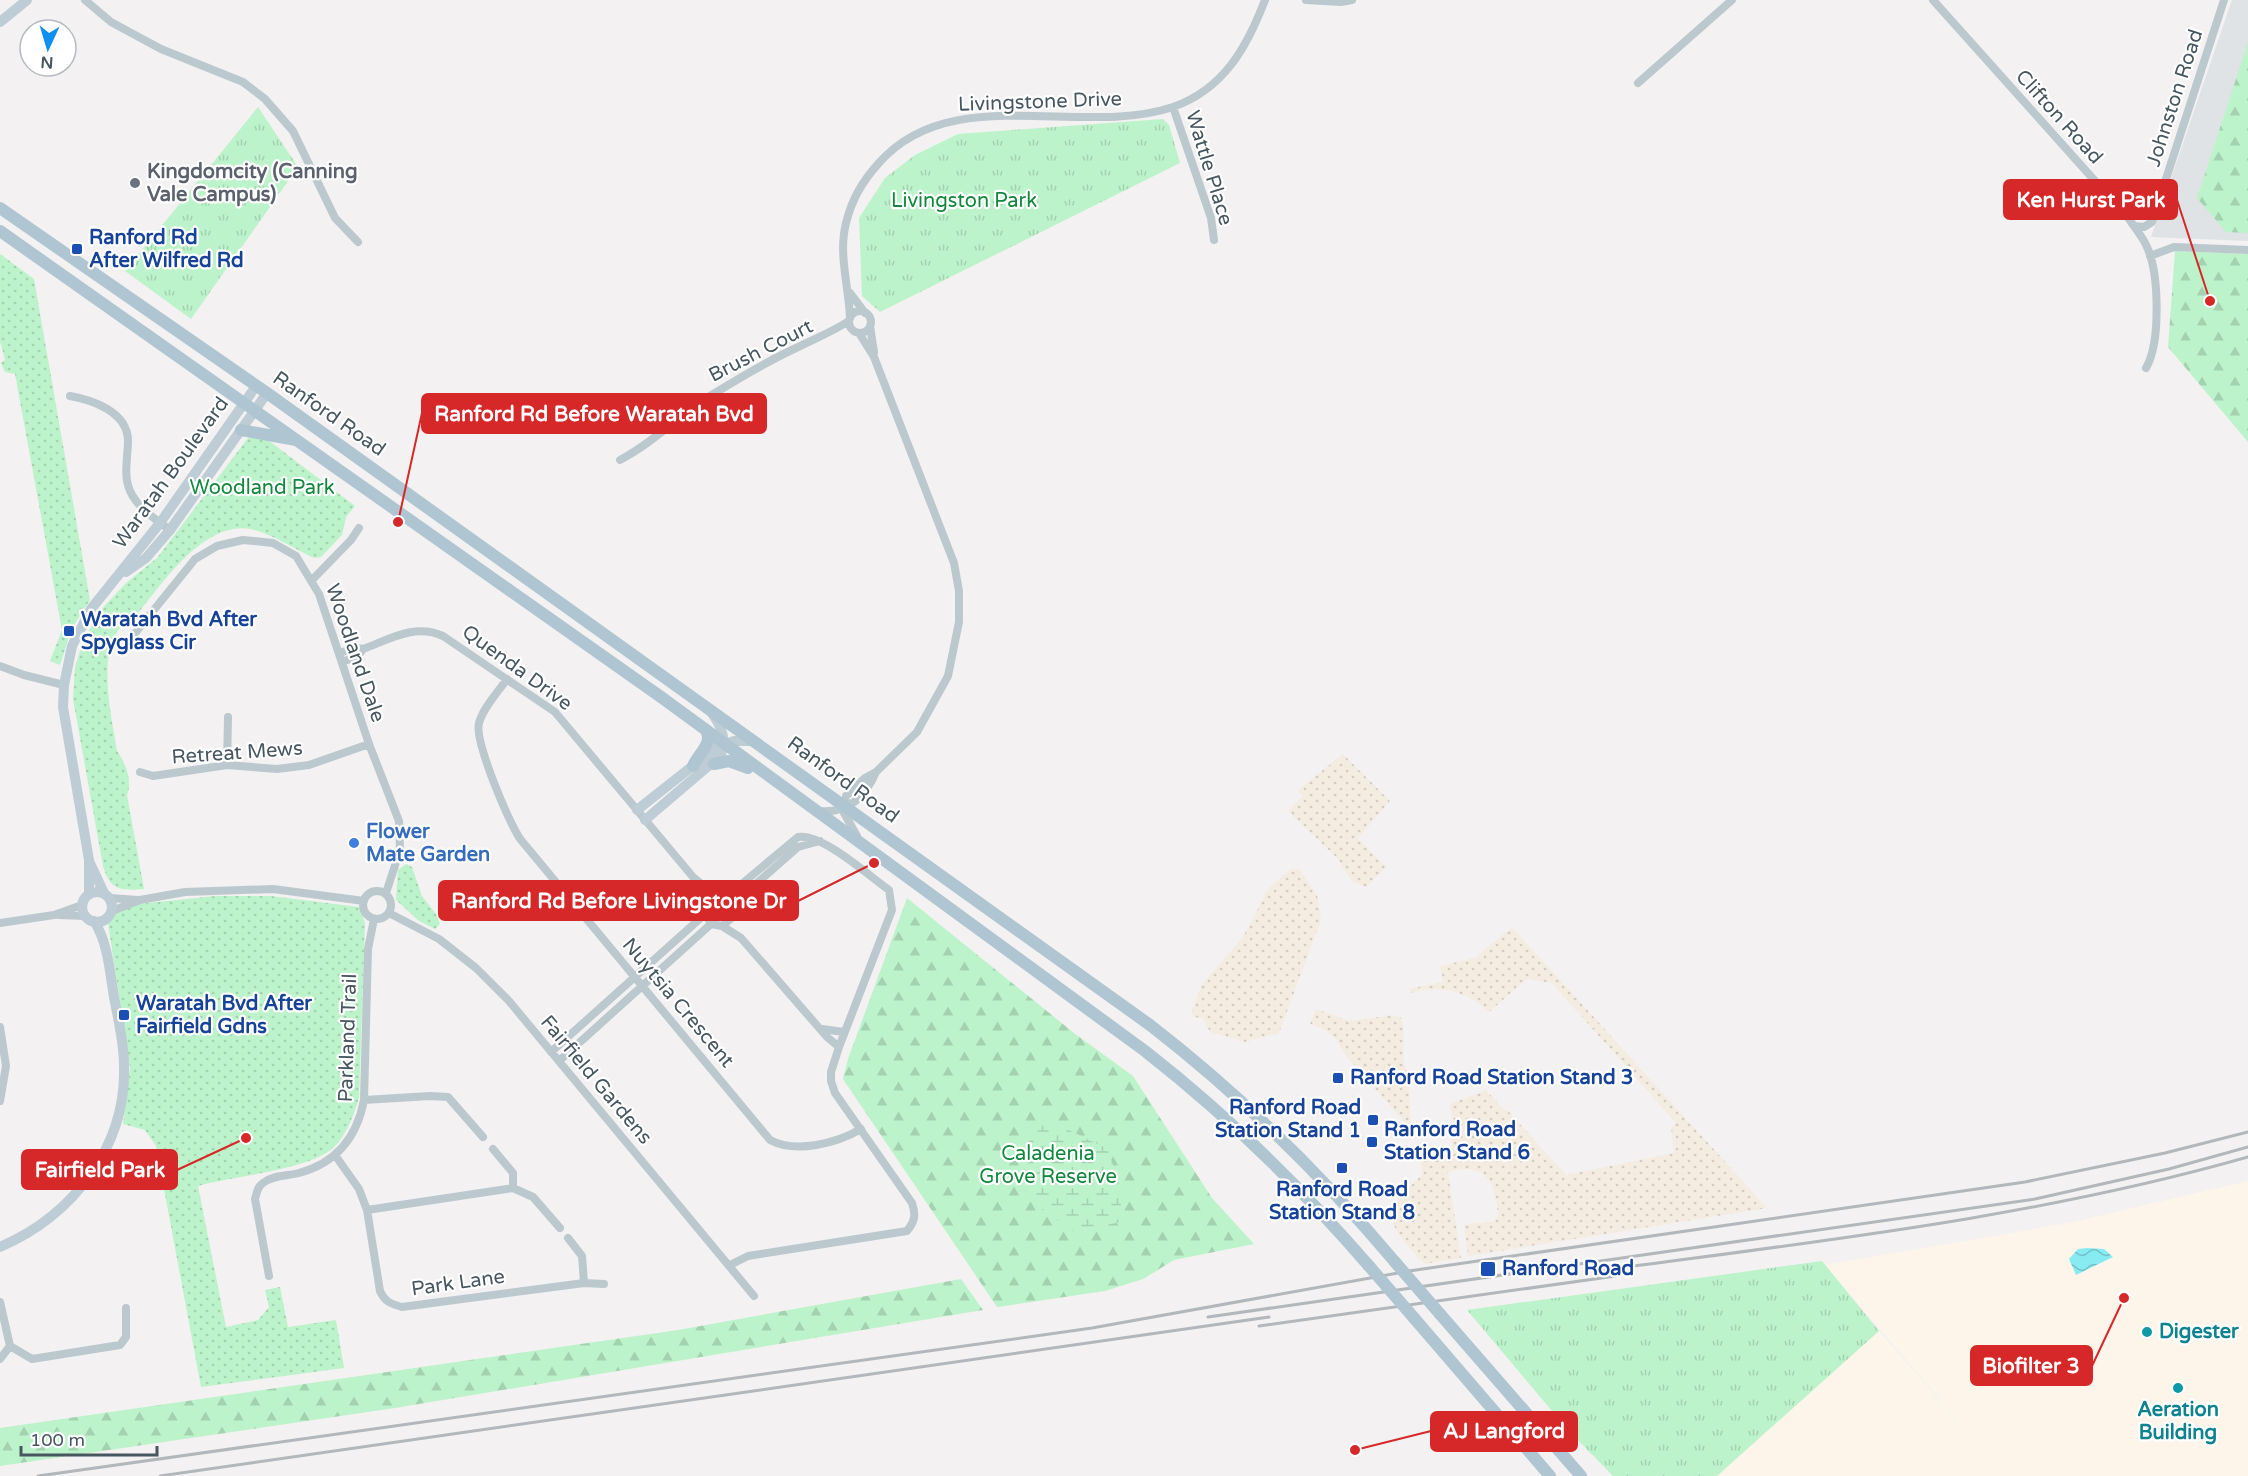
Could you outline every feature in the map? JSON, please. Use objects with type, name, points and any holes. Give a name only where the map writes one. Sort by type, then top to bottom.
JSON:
[{"type":"main road","name":"Ranford Road","points":[[0,208],[267,393],[706,707],[848,805],[868,822],[1150,1025],[1226,1086],[1292,1147],[1581,1476]]},
{"type":"main road","name":"Ranford Road","points":[[0,231],[301,441],[705,729],[812,810],[1145,1051],[1213,1106],[1275,1162],[1369,1266],[1550,1476]]},
{"type":"main road","points":[[241,430],[301,441]]},
{"type":"main road","points":[[693,766],[707,746],[708,738],[705,729]]},
{"type":"main road","points":[[714,764],[736,762],[778,785]]},
{"type":"street","points":[[0,22],[27,0]]},
{"type":"street","points":[[85,0],[111,22],[160,50],[232,77],[265,99],[293,131],[335,218],[358,242]]},
{"type":"street","name":"Livingstone Drive","points":[[850,319],[849,292],[843,269],[845,225],[859,186],[890,149],[931,125],[986,117],[1128,116],[1173,107],[1188,100],[1224,74],[1242,53],[1264,0]]},
{"type":"street","points":[[1306,0],[1341,2],[1352,0]]},
{"type":"street","points":[[1638,83],[1732,0]]},
{"type":"street","name":"Clifton Road","points":[[1932,0],[2134,226],[2148,248],[2156,301],[2153,341],[2146,368]]},
{"type":"street","name":"Johnston Road","points":[[2134,226],[2144,227],[2151,222],[2224,0]]},
{"type":"street","name":"Wattle Place","points":[[1173,107],[1211,218],[1214,240]]},
{"type":"street","points":[[2150,256],[2174,247],[2248,250]]},
{"type":"street","name":"Livingstone Drive","points":[[849,292],[865,313]]},
{"type":"street","points":[[812,810],[826,812],[848,805],[876,772],[917,732],[948,676],[959,622],[959,591],[954,563],[874,357],[871,321],[865,313],[857,312],[850,319],[856,332],[874,357]]},
{"type":"street","name":"Brush Court","points":[[620,460],[656,439],[695,405],[797,347],[830,334],[850,319]]},
{"type":"street","points":[[856,332],[870,326]]},
{"type":"street","name":"Brush Court","points":[[830,334],[856,332]]},
{"type":"street","name":"Waratah Boulevard","points":[[89,894],[88,860],[63,707],[64,685],[72,646],[91,609],[160,523],[256,386]]},
{"type":"street","name":"Waratah Boulevard","points":[[114,580],[146,558],[170,530],[267,393]]},
{"type":"street","points":[[70,396],[101,405],[120,420],[128,439],[126,476],[129,489],[139,504],[170,530]]},
{"type":"street","points":[[312,580],[351,540],[359,528]]},
{"type":"street","name":"Woodland Dale","points":[[132,637],[195,559],[217,546],[243,540],[273,543],[296,556],[312,580],[369,744],[399,821],[400,850],[386,894]]},
{"type":"street","name":"Quenda Drive","points":[[339,653],[356,648],[363,649],[417,630],[429,629],[443,636],[555,712],[693,877],[721,897]]},
{"type":"street","name":"Quenda Drive","points":[[342,662],[358,656],[363,649]]},
{"type":"street","points":[[0,666],[64,685]]},
{"type":"street","name":"Nuytsia Crescent","points":[[507,679],[480,719],[478,734],[507,817],[521,840],[770,1140],[780,1145],[793,1146],[837,1140],[861,1129]]},
{"type":"street","points":[[645,820],[714,764],[724,743],[718,722],[706,707]]},
{"type":"street","points":[[228,717],[228,765]]},
{"type":"street","points":[[637,810],[711,750],[724,743],[755,741]]},
{"type":"street","name":"Retreat Mews","points":[[140,772],[153,776],[228,765],[277,769],[309,765],[369,744]]},
{"type":"street","points":[[865,848],[847,821],[848,792],[876,772]]},
{"type":"street","points":[[730,1265],[748,1256],[907,1231],[914,1223],[912,1203],[836,1093],[831,1081],[844,1032],[892,910],[889,890],[820,841],[807,836],[798,837],[721,897],[706,904],[705,915],[711,924],[722,926],[741,938],[827,1037],[839,1047]]},
{"type":"street","points":[[732,905],[798,847],[820,841]]},
{"type":"street","name":"Waratah Boulevard","points":[[0,1247],[27,1235],[48,1221],[72,1199],[101,1159],[119,1110],[124,1067],[105,950],[110,914],[107,896],[88,860]]},
{"type":"street","name":"Quenda Drive","points":[[693,877],[706,904]]},
{"type":"street","points":[[0,923],[54,915],[87,914],[102,921],[110,914],[140,900],[178,893],[273,889],[364,901]]},
{"type":"street","points":[[376,891],[386,894],[391,901],[389,913],[382,919],[374,919],[366,913],[364,901],[369,893],[376,891]]},
{"type":"street","points":[[87,914],[89,894],[140,900]]},
{"type":"street","points":[[721,897],[732,905],[733,917],[741,938]]},
{"type":"street","name":"Fairfield Gardens","points":[[389,913],[440,939],[476,968],[509,1001],[754,1296]]},
{"type":"street","name":"Waratah Boulevard","points":[[87,914],[105,950]]},
{"type":"street","points":[[551,1052],[705,915]]},
{"type":"street","points":[[722,926],[733,917]]},
{"type":"street","name":"Parkland Trail","points":[[269,1276],[255,1199],[257,1190],[262,1183],[321,1165],[335,1155],[354,1132],[364,1100],[368,949],[374,919]]},
{"type":"street","points":[[559,1061],[711,924]]},
{"type":"street","points":[[0,1027],[6,1066],[3,1098],[0,1101]]},
{"type":"street","points":[[822,1029],[844,1032]]},
{"type":"street","points":[[364,1100],[430,1096],[448,1098],[483,1137]]},
{"type":"street","points":[[493,1149],[513,1173],[513,1188]]},
{"type":"street","name":"Park Lane","points":[[335,1155],[359,1189],[367,1210],[380,1291],[384,1300],[392,1304],[402,1307],[584,1283],[604,1284]]},
{"type":"street","points":[[367,1210],[513,1188],[533,1197],[560,1228]]},
{"type":"street","points":[[568,1238],[582,1256],[584,1283]]},
{"type":"street","points":[[0,1302],[10,1346],[32,1359],[120,1345],[126,1336],[126,1308]]},
{"type":"street","points":[[0,1359],[10,1346]]},
{"type":"shaded area","points":[[2232,0],[2248,0],[2248,241],[2151,237]]},
{"type":"shaded area","points":[[2248,1181],[2248,1476],[1717,1476],[1879,1331],[1979,1445],[1825,1265],[2069,1223]]},
{"type":"green space","points":[[2248,42],[2248,233],[2226,232],[2197,198]]},
{"type":"green space","points":[[258,107],[298,167],[191,319],[125,271]]},
{"type":"green space","name":"Livingston Park","points":[[1163,119],[1169,125],[1180,163],[880,312],[862,296],[859,218],[885,178],[915,155],[958,134]]},
{"type":"green space","points":[[2175,251],[2248,254],[2248,442],[2168,347]]},
{"type":"green space","points":[[0,254],[34,279],[90,600],[72,628],[60,665],[50,661],[62,630],[15,374],[5,372],[1,363],[5,360],[0,341]]},
{"type":"green space","name":"Woodland Park","points":[[264,437],[355,506],[346,517],[342,535],[321,557],[314,558],[255,530],[237,528],[219,533],[202,543],[171,572],[134,618],[121,627],[112,641],[108,658],[109,699],[117,751],[129,778],[127,795],[144,889],[122,889],[109,880],[103,866],[73,699],[75,667],[84,639],[99,612],[126,583],[157,558],[248,438]]},
{"type":"green space","points":[[406,864],[412,867],[422,896],[436,914],[440,924],[435,929],[419,921],[396,900],[398,870]]},
{"type":"green space","points":[[215,896],[271,896],[359,907],[365,923],[359,1098],[344,1134],[326,1153],[311,1160],[272,1171],[198,1186],[226,1327],[258,1320],[269,1307],[265,1290],[280,1287],[288,1327],[336,1320],[344,1368],[201,1387],[156,1146],[145,1130],[123,1124],[130,1068],[108,923],[119,906]]},
{"type":"green space","name":"Caladenia Grove Reserve","points":[[907,898],[1074,1033],[1133,1076],[1212,1198],[1254,1244],[1174,1260],[1143,1279],[1105,1291],[997,1307],[843,1079],[848,1059]]},
{"type":"green space","points":[[1048,1120],[1108,1149],[1120,1188],[1122,1222],[1073,1231],[1037,1206],[1028,1177],[1028,1141]]},
{"type":"green space","points":[[1822,1261],[1879,1331],[1717,1476],[1613,1476],[1568,1430],[1467,1310]]},
{"type":"green space","points":[[961,1279],[983,1310],[395,1408],[0,1466],[0,1428],[678,1330]]},
{"type":"sand","points":[[1343,754],[1390,801],[1358,838],[1386,867],[1366,887],[1352,882],[1337,858],[1288,811],[1303,796],[1298,790]]},
{"type":"sand","points":[[1290,869],[1299,869],[1317,895],[1321,920],[1279,1033],[1245,1042],[1210,1032],[1203,1018],[1193,1017],[1192,1010],[1201,986],[1243,937],[1268,889]]},
{"type":"sand","points":[[1512,927],[1767,1208],[1468,1256],[1464,1225],[1494,1221],[1498,1216],[1495,1194],[1486,1177],[1480,1172],[1461,1169],[1448,1172],[1461,1258],[1424,1264],[1396,1229],[1393,1210],[1398,1200],[1422,1175],[1420,1158],[1424,1155],[1429,1158],[1434,1155],[1439,1157],[1452,1146],[1449,1127],[1453,1126],[1450,1104],[1486,1090],[1566,1175],[1674,1153],[1671,1127],[1676,1123],[1552,983],[1527,979],[1489,1012],[1472,999],[1452,991],[1432,989],[1410,993],[1409,989],[1443,982],[1440,966],[1475,958]]},
{"type":"sand","points":[[1316,1009],[1350,1021],[1393,1015],[1402,1018],[1404,1063],[1408,1073],[1411,1124],[1408,1126],[1347,1057],[1336,1039],[1325,1030],[1310,1024]]},
{"type":"water","points":[[2078,1249],[2104,1249],[2113,1257],[2076,1275],[2069,1259]]},
{"type":"railway","points":[[38,1476],[1092,1328],[1409,1271],[2025,1182],[2165,1153],[2248,1132]]},
{"type":"railway","points":[[1208,1317],[2035,1199],[2169,1169],[2248,1147]]},
{"type":"railway","points":[[1605,1270],[1848,1237],[2009,1211],[2169,1178],[2248,1157]]},
{"type":"railway","points":[[1259,1326],[1616,1276]]},
{"type":"railway","points":[[160,1476],[1269,1317]]},
{"type":"place","name":"Kingdomcity (Canning Vale Campus)","points":[[135,183]]},
{"type":"place","name":"Ranford Rd After Wilfred Rd","points":[[77,249]]},
{"type":"place","name":"Ken Hurst Park","points":[[2210,301]]},
{"type":"place","name":"Ranford Rd Before Waratah Bvd","points":[[398,522]]},
{"type":"place","name":"Waratah Bvd After Spyglass Cir","points":[[69,631]]},
{"type":"place","name":"Flower Mate Garden","points":[[354,843]]},
{"type":"place","name":"Ranford Rd Before Livingstone Dr","points":[[874,863]]},
{"type":"place","name":"Waratah Bvd After Fairfield Gdns","points":[[124,1015]]},
{"type":"place","name":"Ranford Road Station Stand 3","points":[[1338,1078]]},
{"type":"place","name":"Ranford Road Station Stand 1","points":[[1373,1120]]},
{"type":"place","name":"Fairfield Park","points":[[246,1138]]},
{"type":"place","name":"Ranford Road Station Stand 6","points":[[1372,1142]]},
{"type":"place","name":"Ranford Road Station Stand 8","points":[[1342,1168]]},
{"type":"place","name":"Ranford Road","points":[[1488,1269]]},
{"type":"place","name":"Biofilter 3","points":[[2124,1298]]},
{"type":"place","name":"Digester","points":[[2147,1332]]},
{"type":"place","name":"Aeration Building","points":[[2178,1388]]},
{"type":"place","name":"AJ Langford","points":[[1355,1450]]}]
